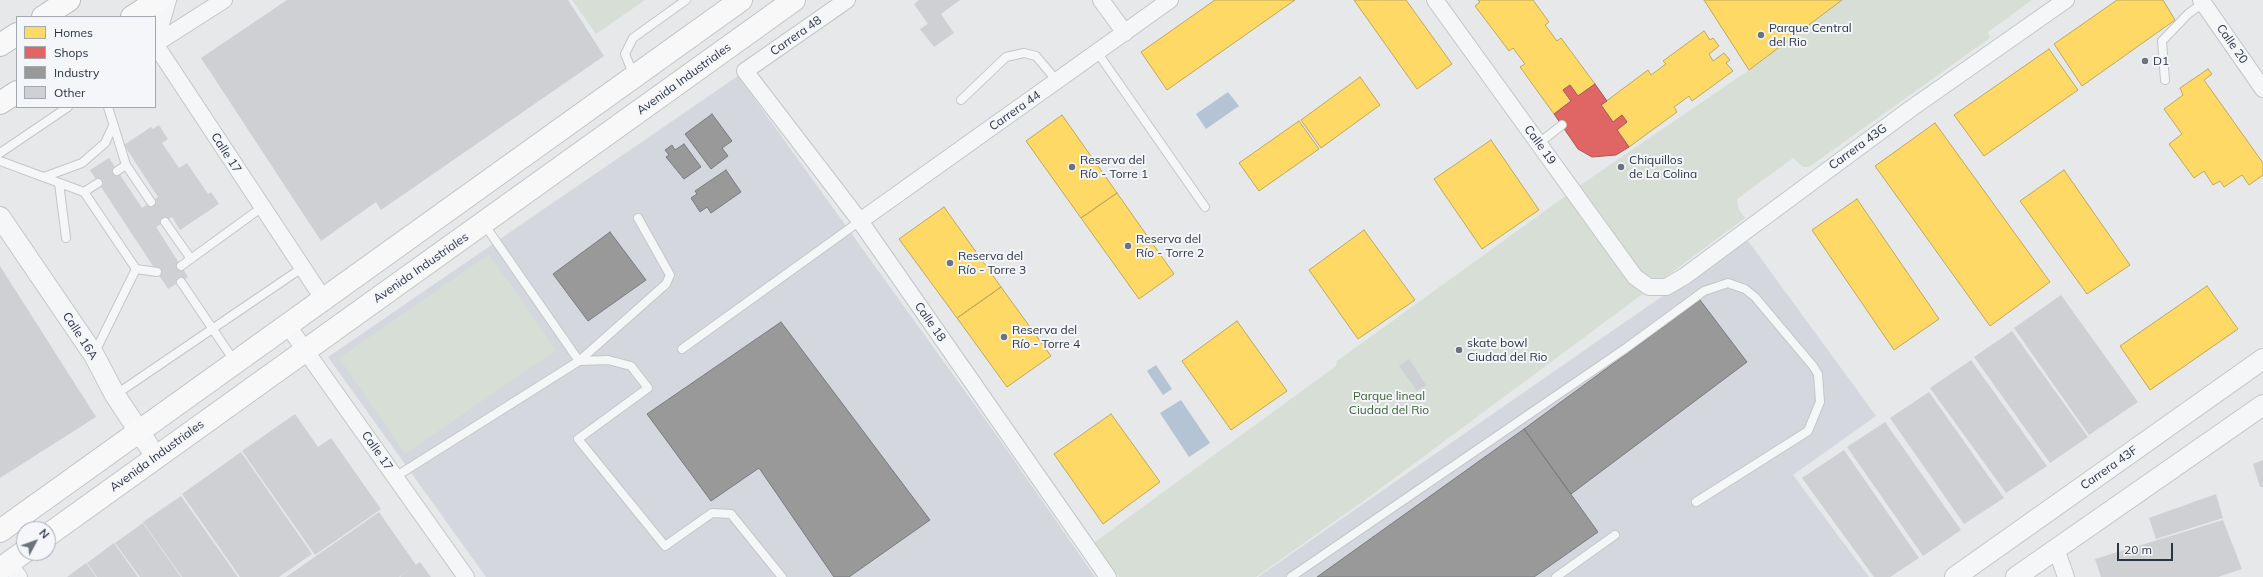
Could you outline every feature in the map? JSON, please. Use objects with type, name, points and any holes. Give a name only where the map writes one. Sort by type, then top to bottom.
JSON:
[{"type":"main road","points":[[45,16],[69,0]]},
{"type":"main road","points":[[134,16],[158,0]]},
{"type":"main road","points":[[0,531],[741,0]]},
{"type":"main road","name":"Avenida Industriales","points":[[56,529],[794,0]]},
{"type":"main road","points":[[0,45],[16,35]]},
{"type":"main road","points":[[0,103],[16,93]]},
{"type":"street","points":[[156,41],[168,0]]},
{"type":"street","points":[[156,43],[224,0]]},
{"type":"street","name":"Carrera 48","points":[[745,71],[847,0]]},
{"type":"street","points":[[1101,0],[1125,33]]},
{"type":"street","name":"Carrera 44","points":[[860,221],[1170,0]]},
{"type":"street","name":"Calle 19","points":[[1435,0],[1635,278],[1649,287]]},
{"type":"street","name":"Carrera 43G","points":[[1649,287],[1666,287],[1685,276],[1897,119],[2066,0]]},
{"type":"street","name":"Calle 20","points":[[2202,1],[2263,89]]},
{"type":"street","name":"Calle 17","points":[[156,46],[261,208],[324,300]]},
{"type":"street","name":"Calle 18","points":[[745,71],[860,221],[1108,577]]},
{"type":"street","name":"Calle 16A","points":[[0,217],[94,355],[116,395],[156,457]]},
{"type":"street","name":"Calle 17","points":[[288,326],[466,577]]},
{"type":"street","name":"Carrera 43F","points":[[1955,577],[2263,359]]},
{"type":"street","points":[[2016,577],[2263,405]]},
{"type":"street","points":[[2056,549],[2066,577]]},
{"type":"lane","points":[[634,76],[625,54],[633,38],[686,0]]},
{"type":"lane","points":[[2165,80],[2162,41],[2202,1]]},
{"type":"lane","points":[[1097,52],[1205,207]]},
{"type":"lane","points":[[962,100],[1006,57],[1024,53],[1036,56],[1057,81]]},
{"type":"lane","points":[[0,153],[67,108]]},
{"type":"lane","points":[[108,108],[126,165],[151,202]]},
{"type":"lane","points":[[1539,143],[1562,125]]},
{"type":"lane","points":[[44,177],[82,163],[105,143],[113,126]]},
{"type":"lane","points":[[0,161],[84,192],[136,269],[157,272]]},
{"type":"lane","points":[[117,170],[126,165]]},
{"type":"lane","points":[[59,183],[66,238]]},
{"type":"lane","points":[[84,192],[98,183]]},
{"type":"lane","points":[[181,266],[261,208]]},
{"type":"lane","points":[[395,477],[578,361],[666,284],[670,275],[638,218]]},
{"type":"lane","points":[[682,349],[860,221]]},
{"type":"lane","points":[[165,222],[191,259]]},
{"type":"lane","points":[[484,223],[578,361]]},
{"type":"lane","points":[[116,395],[302,268]]},
{"type":"lane","points":[[94,355],[136,269]]},
{"type":"lane","points":[[181,282],[236,363]]},
{"type":"lane","points":[[1291,577],[1626,348],[1704,291],[1728,283],[1745,289],[1755,298],[1813,366],[1818,374],[1820,402],[1808,431],[1696,502]]},
{"type":"lane","points":[[578,361],[608,360],[631,366],[648,388],[578,439],[665,546],[712,513],[731,514],[782,577]]},
{"type":"lane","points":[[1556,577],[1615,535]]},
{"type":"shaded area","points":[[738,76],[998,437],[1095,577],[486,577],[328,357]]},
{"type":"shaded area","points":[[1746,238],[1876,416],[1793,475],[1869,577],[1258,577]]},
{"type":"green space","points":[[572,0],[645,0],[596,34]]},
{"type":"green space","name":"Parque lineal Ciudad del Rio","points":[[1842,0],[2032,0],[1988,32],[1990,38],[1809,167],[1803,167],[1793,158],[1737,199],[1739,210],[1745,218],[1369,497],[1256,577],[1119,577],[1095,542],[1336,366],[1337,361],[1585,182],[1749,70]]},
{"type":"green space","points":[[489,254],[556,350],[405,454],[339,358]]},
{"type":"water","points":[[1228,92],[1239,106],[1206,129],[1196,114]]},
{"type":"water","points":[[1156,365],[1172,389],[1163,395],[1147,371]]},
{"type":"water","points":[[1181,400],[1210,443],[1189,457],[1160,413]]},
{"type":"building: Homes","points":[[1215,0],[1295,0],[1167,90],[1141,52]]},
{"type":"building: Homes","points":[[1354,0],[1406,0],[1452,64],[1417,89]]},
{"type":"building: Homes","points":[[1478,0],[1533,0],[1549,22],[1545,25],[1557,41],[1561,38],[1595,84],[1578,96],[1570,85],[1563,90],[1571,101],[1554,114],[1520,67],[1525,64],[1513,48],[1509,51],[1475,6],[1480,2]]},
{"type":"building: Homes","name":"Parque Central del Rio","points":[[1704,0],[1842,0],[1749,70]]},
{"type":"building: Homes","points":[[2117,0],[2163,0],[2175,20],[2082,86],[2054,44]]},
{"type":"building: Homes","points":[[1704,31],[1710,40],[1713,38],[1719,46],[1709,54],[1713,61],[1724,53],[1730,60],[1726,63],[1733,71],[1692,101],[1689,96],[1674,107],[1677,112],[1629,147],[1617,130],[1627,122],[1622,115],[1613,122],[1601,105],[1648,70],[1651,75],[1666,64],[1663,61]]},
{"type":"building: Homes","points":[[2049,49],[2078,90],[1984,156],[1954,115]]},
{"type":"building: Homes","points":[[2208,69],[2212,74],[2204,80],[2263,163],[2263,175],[2249,185],[2242,175],[2224,187],[2220,181],[2213,185],[2204,171],[2194,178],[2169,144],[2182,134],[2164,109],[2183,95],[2180,88]]},
{"type":"building: Homes","points":[[1360,77],[1380,105],[1321,148],[1301,120]]},
{"type":"building: Homes","name":"Reserva del Río - Torre 1","points":[[1062,115],[1117,193],[1081,218],[1026,141]]},
{"type":"building: Homes","points":[[1299,121],[1319,149],[1259,191],[1239,163]]},
{"type":"building: Homes","points":[[1935,123],[2050,282],[1990,326],[1875,166]]},
{"type":"building: Homes","points":[[1491,140],[1539,210],[1482,249],[1434,179]]},
{"type":"building: Homes","points":[[2064,170],[2130,265],[2087,294],[2020,201]]},
{"type":"building: Homes","name":"Reserva del Río - Torre 2","points":[[1117,193],[1174,274],[1139,299],[1081,218]]},
{"type":"building: Homes","points":[[1857,199],[1939,319],[1894,350],[1812,230]]},
{"type":"building: Homes","name":"Reserva del Río - Torre 3","points":[[944,207],[1001,287],[957,318],[899,239]]},
{"type":"building: Homes","points":[[1364,230],[1415,300],[1358,339],[1309,270]]},
{"type":"building: Homes","points":[[2207,286],[2238,329],[2150,390],[2120,346]]},
{"type":"building: Homes","name":"Reserva del Río - Torre 4","points":[[1001,287],[1051,356],[1007,387],[957,318]]},
{"type":"building: Homes","points":[[1237,321],[1287,391],[1231,430],[1182,361]]},
{"type":"building: Homes","points":[[1111,414],[1160,482],[1103,524],[1054,454]]},
{"type":"building: Shops","points":[[1595,84],[1607,101],[1601,105],[1613,122],[1622,115],[1627,122],[1617,130],[1629,147],[1616,155],[1592,157],[1578,149],[1554,114],[1571,101],[1563,90],[1570,85],[1578,96]]},
{"type":"building: Industry","points":[[712,114],[732,141],[722,148],[728,156],[711,169],[685,134]]},
{"type":"building: Industry","points":[[684,144],[701,167],[684,179],[666,157],[669,155],[665,150],[672,145],[675,150]]},
{"type":"building: Industry","points":[[726,170],[741,192],[711,213],[707,207],[700,212],[691,198],[697,194],[695,191]]},
{"type":"building: Industry","points":[[610,232],[646,280],[588,321],[553,274]]},
{"type":"building: Industry","points":[[1700,300],[1747,362],[1571,494],[1524,429]]},
{"type":"building: Industry","points":[[781,322],[930,520],[849,577],[834,577],[759,468],[711,501],[647,414]]},
{"type":"building: Industry","points":[[1524,429],[1598,532],[1534,577],[1317,577]]},
{"type":"building: Other","points":[[287,0],[568,0],[604,56],[381,210],[376,202],[321,241],[201,58]]},
{"type":"building: Other","points":[[919,0],[960,0],[941,14],[954,33],[934,47],[920,29],[928,24],[914,4]]},
{"type":"building: Other","points":[[159,125],[168,139],[162,143],[179,168],[187,163],[208,194],[211,192],[219,204],[180,230],[172,217],[156,227],[188,277],[168,289],[90,170],[109,158],[142,208],[158,197],[124,145],[151,127],[153,129]]},
{"type":"building: Other","points":[[0,266],[96,417],[0,478]]},
{"type":"building: Other","points":[[2061,295],[2138,402],[2089,435],[2014,328]]},
{"type":"building: Other","points":[[2012,331],[2088,437],[2050,463],[1974,357]]},
{"type":"building: Other","points":[[1409,359],[1426,385],[1417,391],[1399,366]]},
{"type":"building: Other","points":[[1971,360],[2047,466],[2006,493],[1930,388]]},
{"type":"building: Other","points":[[1929,392],[2004,498],[1964,524],[1890,418]]},
{"type":"building: Other","points":[[295,414],[318,447],[331,438],[381,509],[315,555],[242,451]]},
{"type":"building: Other","points":[[1885,422],[1961,530],[1923,556],[1847,447]]},
{"type":"building: Other","points":[[1844,450],[1919,558],[1890,577],[1874,577],[1802,478]]},
{"type":"building: Other","points":[[241,452],[312,554],[279,577],[240,577],[182,494]]},
{"type":"building: Other","points":[[2263,460],[2263,487],[2260,487],[2253,464]]},
{"type":"building: Other","points":[[2216,494],[2223,518],[2156,539],[2149,518]]},
{"type":"building: Other","points":[[181,496],[238,577],[182,577],[143,522]]},
{"type":"building: Other","points":[[379,512],[416,565],[399,577],[286,577]]},
{"type":"building: Other","points":[[2223,520],[2242,569],[2218,577],[2101,577],[2095,559]]},
{"type":"building: Other","points":[[143,523],[181,577],[140,577],[115,543]]},
{"type":"building: Other","points":[[114,543],[138,577],[97,577],[87,563]]},
{"type":"building: Other","points":[[420,562],[431,577],[400,577],[417,564]]},
{"type":"building: Other","points":[[86,563],[96,577],[67,577]]},
{"type":"place","name":"Parque Central del Rio","points":[[1761,35]]},
{"type":"place","name":"D1","points":[[2145,61]]},
{"type":"place","name":"Reserva del Río - Torre 1","points":[[1072,167]]},
{"type":"place","name":"Chiquillos de La Colina","points":[[1621,167]]},
{"type":"place","name":"Reserva del Río - Torre 2","points":[[1128,246]]},
{"type":"place","name":"Reserva del Río - Torre 3","points":[[950,263]]},
{"type":"place","name":"Reserva del Río - Torre 4","points":[[1004,337]]},
{"type":"place","name":"skate bowl Ciudad del Rio","points":[[1459,350]]}]
